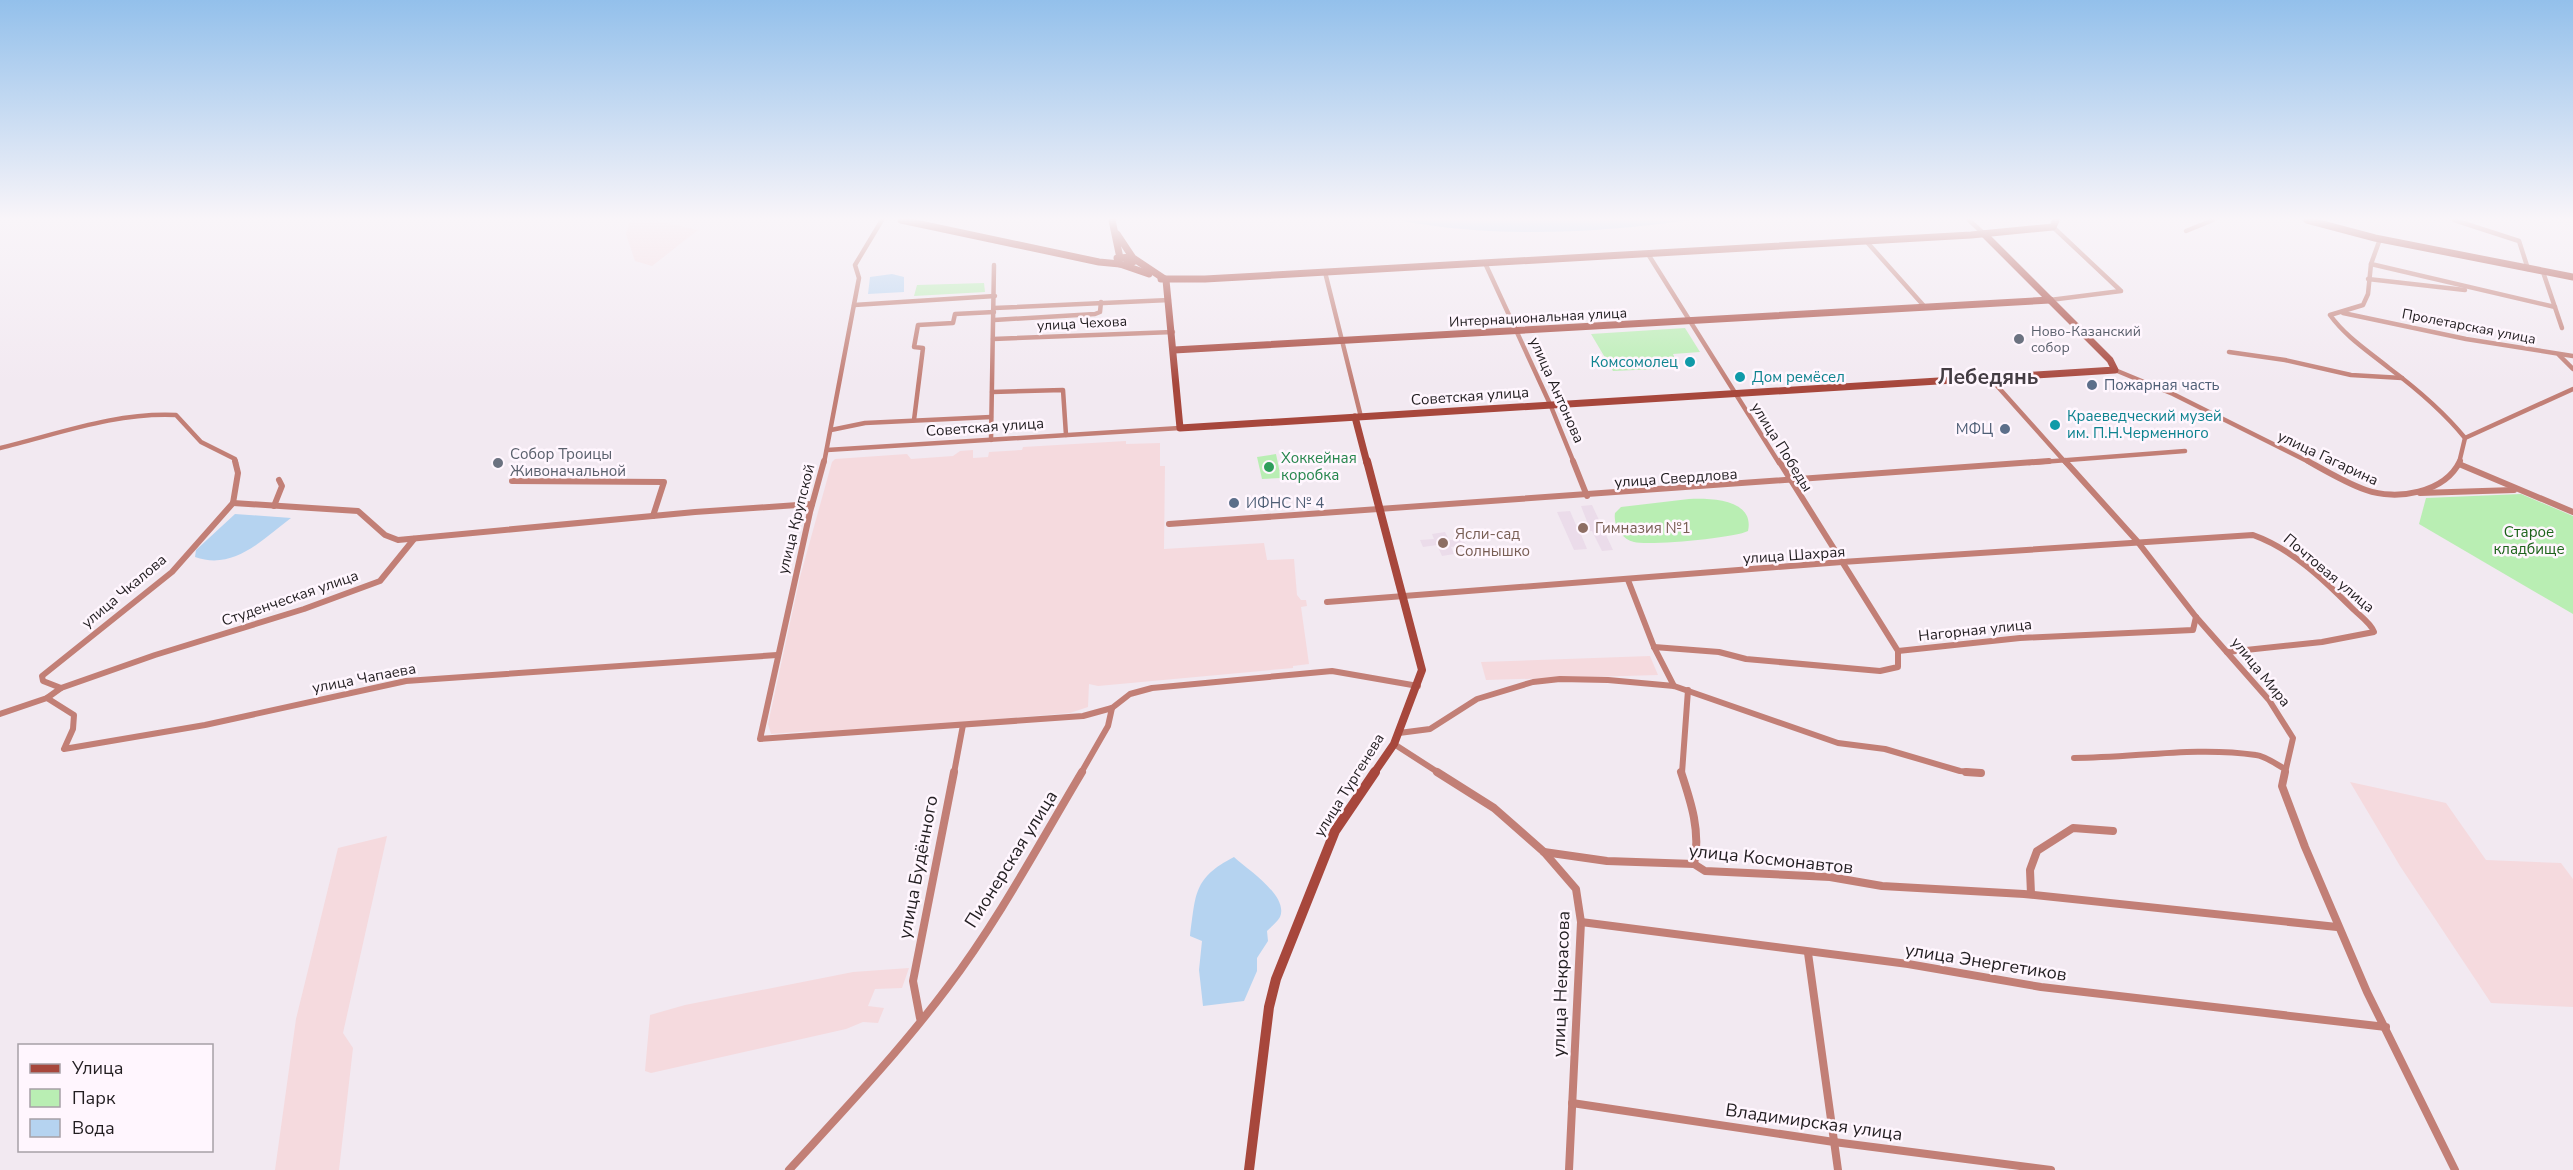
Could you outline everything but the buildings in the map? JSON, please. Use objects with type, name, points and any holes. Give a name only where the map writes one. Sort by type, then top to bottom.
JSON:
[{"type":"main road","points":[[1152,275],[1166,280],[1273,275]]},
{"type":"main road","points":[[1158,275],[1166,280],[1169,300],[1180,428]]},
{"type":"main road","points":[[2025,275],[2110,360],[2115,370]]},
{"type":"main road","points":[[2556,275],[2573,278]]},
{"type":"main road","name":"Интернациональная улица","points":[[1174,350],[2050,300]]},
{"type":"main road","name":"Советская улица","points":[[1180,428],[2115,370]]},
{"type":"main road","name":"улица Тургенева","points":[[1249,1170],[1269,1007],[1276,979],[1335,831],[1400,733],[1422,670],[1379,508],[1358,417]]},
{"type":"street","name":"улица Крупской","points":[[858,275],[827,450],[812,504],[760,739],[963,725]]},
{"type":"street","points":[[991,440],[994,275]]},
{"type":"street","name":"улица Тургенева","points":[[1326,275],[1343,340],[1358,417]]},
{"type":"street","name":"улица Антонова","points":[[1490,275],[1550,404],[1587,496]]},
{"type":"street","name":"улица Победы","points":[[1661,275],[1898,651]]},
{"type":"street","points":[[1896,275],[1924,306]]},
{"type":"street","name":"Интернациональная улица","points":[[2050,300],[2118,292],[2121,288],[2106,275]]},
{"type":"street","points":[[2369,275],[2368,294],[2363,305],[2330,315],[2338,327],[2451,420],[2465,438]]},
{"type":"street","points":[[2414,275],[2555,307]]},
{"type":"street","points":[[2544,275],[2562,328]]},
{"type":"street","points":[[2368,279],[2453,290],[2477,290]]},
{"type":"street","points":[[854,304],[995,296]]},
{"type":"street","points":[[914,420],[922,348],[914,347],[918,325],[953,323],[955,314],[994,310],[1101,302],[1169,300]]},
{"type":"street","points":[[994,320],[1095,314],[1100,312],[1101,302]]},
{"type":"street","name":"Пролетарская улица","points":[[2340,313],[2466,339],[2573,356]]},
{"type":"street","name":"улица Чехова","points":[[993,339],[1173,332]]},
{"type":"street","points":[[2229,352],[2285,360],[2351,375],[2402,378]]},
{"type":"street","points":[[2558,354],[2573,369]]},
{"type":"street","name":"улица Гагарина","points":[[2115,370],[2173,394],[2365,490],[2381,495],[2416,493],[2451,476],[2459,464]]},
{"type":"street","name":"улица Мира","points":[[1990,378],[2067,461],[2137,542],[2196,617],[2269,700],[2293,738],[2282,786],[2337,927],[2456,1170]]},
{"type":"street","points":[[2465,438],[2573,389]]},
{"type":"street","points":[[992,392],[1063,390],[1066,435]]},
{"type":"street","points":[[0,448],[123,419],[164,413],[176,415],[187,433],[235,459],[238,473],[233,503],[358,511],[368,517],[384,537],[398,540],[653,516],[812,504]]},
{"type":"street","points":[[831,430],[865,423],[991,417]]},
{"type":"street","name":"Советская улица","points":[[827,450],[1180,428]]},
{"type":"street","points":[[2465,438],[2459,464],[2573,512]]},
{"type":"street","name":"улица Свердлова","points":[[1169,524],[1379,508],[1587,496],[2185,451]]},
{"type":"street","points":[[274,506],[282,486],[279,480]]},
{"type":"street","points":[[512,481],[664,482],[653,516]]},
{"type":"street","points":[[2416,493],[2518,490]]},
{"type":"street","name":"улица Чкалова","points":[[61,688],[43,681],[42,676],[172,572],[233,503]]},
{"type":"street","name":"улица Шахрая","points":[[1327,602],[1842,562],[2253,535],[2264,537]]},
{"type":"street","name":"Почтовая улица","points":[[2227,652],[2322,642],[2374,632],[2373,628],[2290,553],[2264,537]]},
{"type":"street","name":"Студенческая улица","points":[[0,714],[47,698],[61,688],[155,655],[304,609],[380,581],[415,538]]},
{"type":"street","points":[[1628,580],[1654,647],[1674,686]]},
{"type":"street","name":"Нагорная улица","points":[[1654,647],[1719,652],[1746,659],[1880,671],[1898,667],[1898,651],[2020,638],[2181,632],[2193,630],[2196,617]]},
{"type":"street","name":"улица Чапаева","points":[[47,698],[74,715],[73,729],[64,749],[205,726],[406,681],[777,655]]},
{"type":"street","points":[[963,725],[1083,716],[1112,708],[1130,694],[1152,688],[1332,671],[1418,686]]},
{"type":"street","points":[[1400,733],[1430,729],[1443,723],[1477,699],[1533,682],[1560,679],[1674,686],[1838,743],[1885,750],[1960,771],[1981,773]]},
{"type":"street","points":[[1688,690],[1681,770],[1695,818],[1698,846],[1694,864]]},
{"type":"street","name":"Пионерская улица","points":[[920,1018],[948,987],[1024,871],[1108,726],[1112,708]]},
{"type":"street","name":"улица Будённого","points":[[920,1018],[913,981],[963,725]]},
{"type":"street","name":"улица Некрасова","points":[[1394,744],[1494,808],[1544,852],[1576,889],[1581,922],[1569,1170]]},
{"type":"street","points":[[2074,758],[2124,758],[2153,752],[2248,754],[2258,755],[2285,769]]},
{"type":"street","points":[[2031,894],[2030,870],[2037,851],[2073,828],[2114,831]]},
{"type":"street","name":"улица Космонавтов","points":[[1544,852],[1607,861],[1694,864],[1706,870],[1830,877],[1882,886],[2031,894],[2337,927]]},
{"type":"street","name":"улица Энергетиков","points":[[1581,922],[1808,953],[1908,964],[2041,987],[2386,1026]]},
{"type":"street","points":[[1808,953],[1838,1170]]},
{"type":"street","points":[[789,1170],[878,1072],[920,1018]]},
{"type":"street","name":"Владимирская улица","points":[[1572,1103],[1834,1142],[2051,1170]]},
{"type":"shaded area","points":[[1126,441],[1126,444],[1160,443],[1160,466],[1165,466],[1164,549],[1264,543],[1267,560],[1294,559],[1297,595],[1301,600],[1306,600],[1307,606],[1301,607],[1309,664],[1293,666],[1293,668],[1098,686],[1089,684],[1088,707],[1070,713],[814,734],[810,731],[771,734],[768,724],[800,577],[832,462],[835,459],[907,454],[911,459],[953,456],[960,451],[973,450],[973,458],[988,457],[989,452],[1022,450],[1023,447]]},
{"type":"shaded area","name":"Гимназия №1","points":[[1592,505],[1613,550],[1602,551],[1592,531],[1580,532],[1587,549],[1574,550],[1557,512],[1570,511],[1576,525],[1588,524],[1581,506]]},
{"type":"shaded area","name":"Ясли-сад Солнышко","points":[[1445,532],[1449,540],[1463,539],[1466,545],[1451,547],[1454,554],[1442,556],[1437,545],[1423,547],[1420,540],[1434,539],[1432,534]]},
{"type":"shaded area","points":[[1650,656],[1658,675],[1486,680],[1481,662]]},
{"type":"shaded area","points":[[2350,782],[2446,803],[2486,860],[2561,863],[2573,879],[2573,1007],[2491,1003],[2400,866]]},
{"type":"shaded area","points":[[387,836],[343,1033],[353,1048],[339,1170],[275,1170],[296,1019],[338,848]]},
{"type":"shaded area","points":[[909,968],[902,988],[875,989],[868,1006],[884,1008],[878,1023],[863,1022],[846,1029],[651,1073],[645,1071],[650,1015],[685,1005],[853,972]]},
{"type":"green space","points":[[984,283],[985,292],[914,296],[917,285]]},
{"type":"green space","points":[[1685,328],[1700,352],[1673,354],[1679,368],[1613,371],[1591,334]]},
{"type":"green space","name":"Хоккейная коробка","points":[[1276,454],[1281,478],[1262,479],[1257,457]]},
{"type":"green space","name":"Старое кладбище","points":[[2521,494],[2573,516],[2573,614],[2419,524],[2426,498]]},
{"type":"green space","points":[[1689,499],[1719,500],[1738,507],[1745,512],[1748,531],[1710,539],[1642,543],[1626,538],[1617,527],[1615,513],[1621,507]]},
{"type":"water","points":[[894,275],[904,277],[904,292],[868,294],[870,277]]},
{"type":"water","points":[[235,514],[291,518],[259,543],[235,556],[223,560],[195,557],[196,550]]},
{"type":"water","points":[[1234,857],[1273,892],[1279,901],[1280,917],[1267,931],[1268,941],[1257,958],[1257,971],[1244,1001],[1203,1006],[1199,970],[1202,941],[1190,936],[1196,898],[1204,880],[1211,872]]},
{"type":"place","name":"Ново-Казанский собор","points":[[2019,339]]},
{"type":"place","name":"Комсомолец","points":[[1690,362]]},
{"type":"place","name":"Дом ремёсел","points":[[1740,377]]},
{"type":"place","name":"Пожарная часть","points":[[2092,385]]},
{"type":"place","name":"Краеведческий музей им. П.Н.Черменного","points":[[2055,425]]},
{"type":"place","name":"МФЦ","points":[[2005,429]]},
{"type":"place","name":"Собор Троицы Живоначальной","points":[[498,463]]},
{"type":"place","name":"Хоккейная коробка","points":[[1269,467]]},
{"type":"place","name":"ИФНС № 4","points":[[1234,503]]},
{"type":"place","name":"Гимназия №1","points":[[1583,528]]},
{"type":"place","name":"Ясли-сад Солнышко","points":[[1443,543]]},
{"type":"district","name":"Лебедянь","points":[[1988,377]]}]
